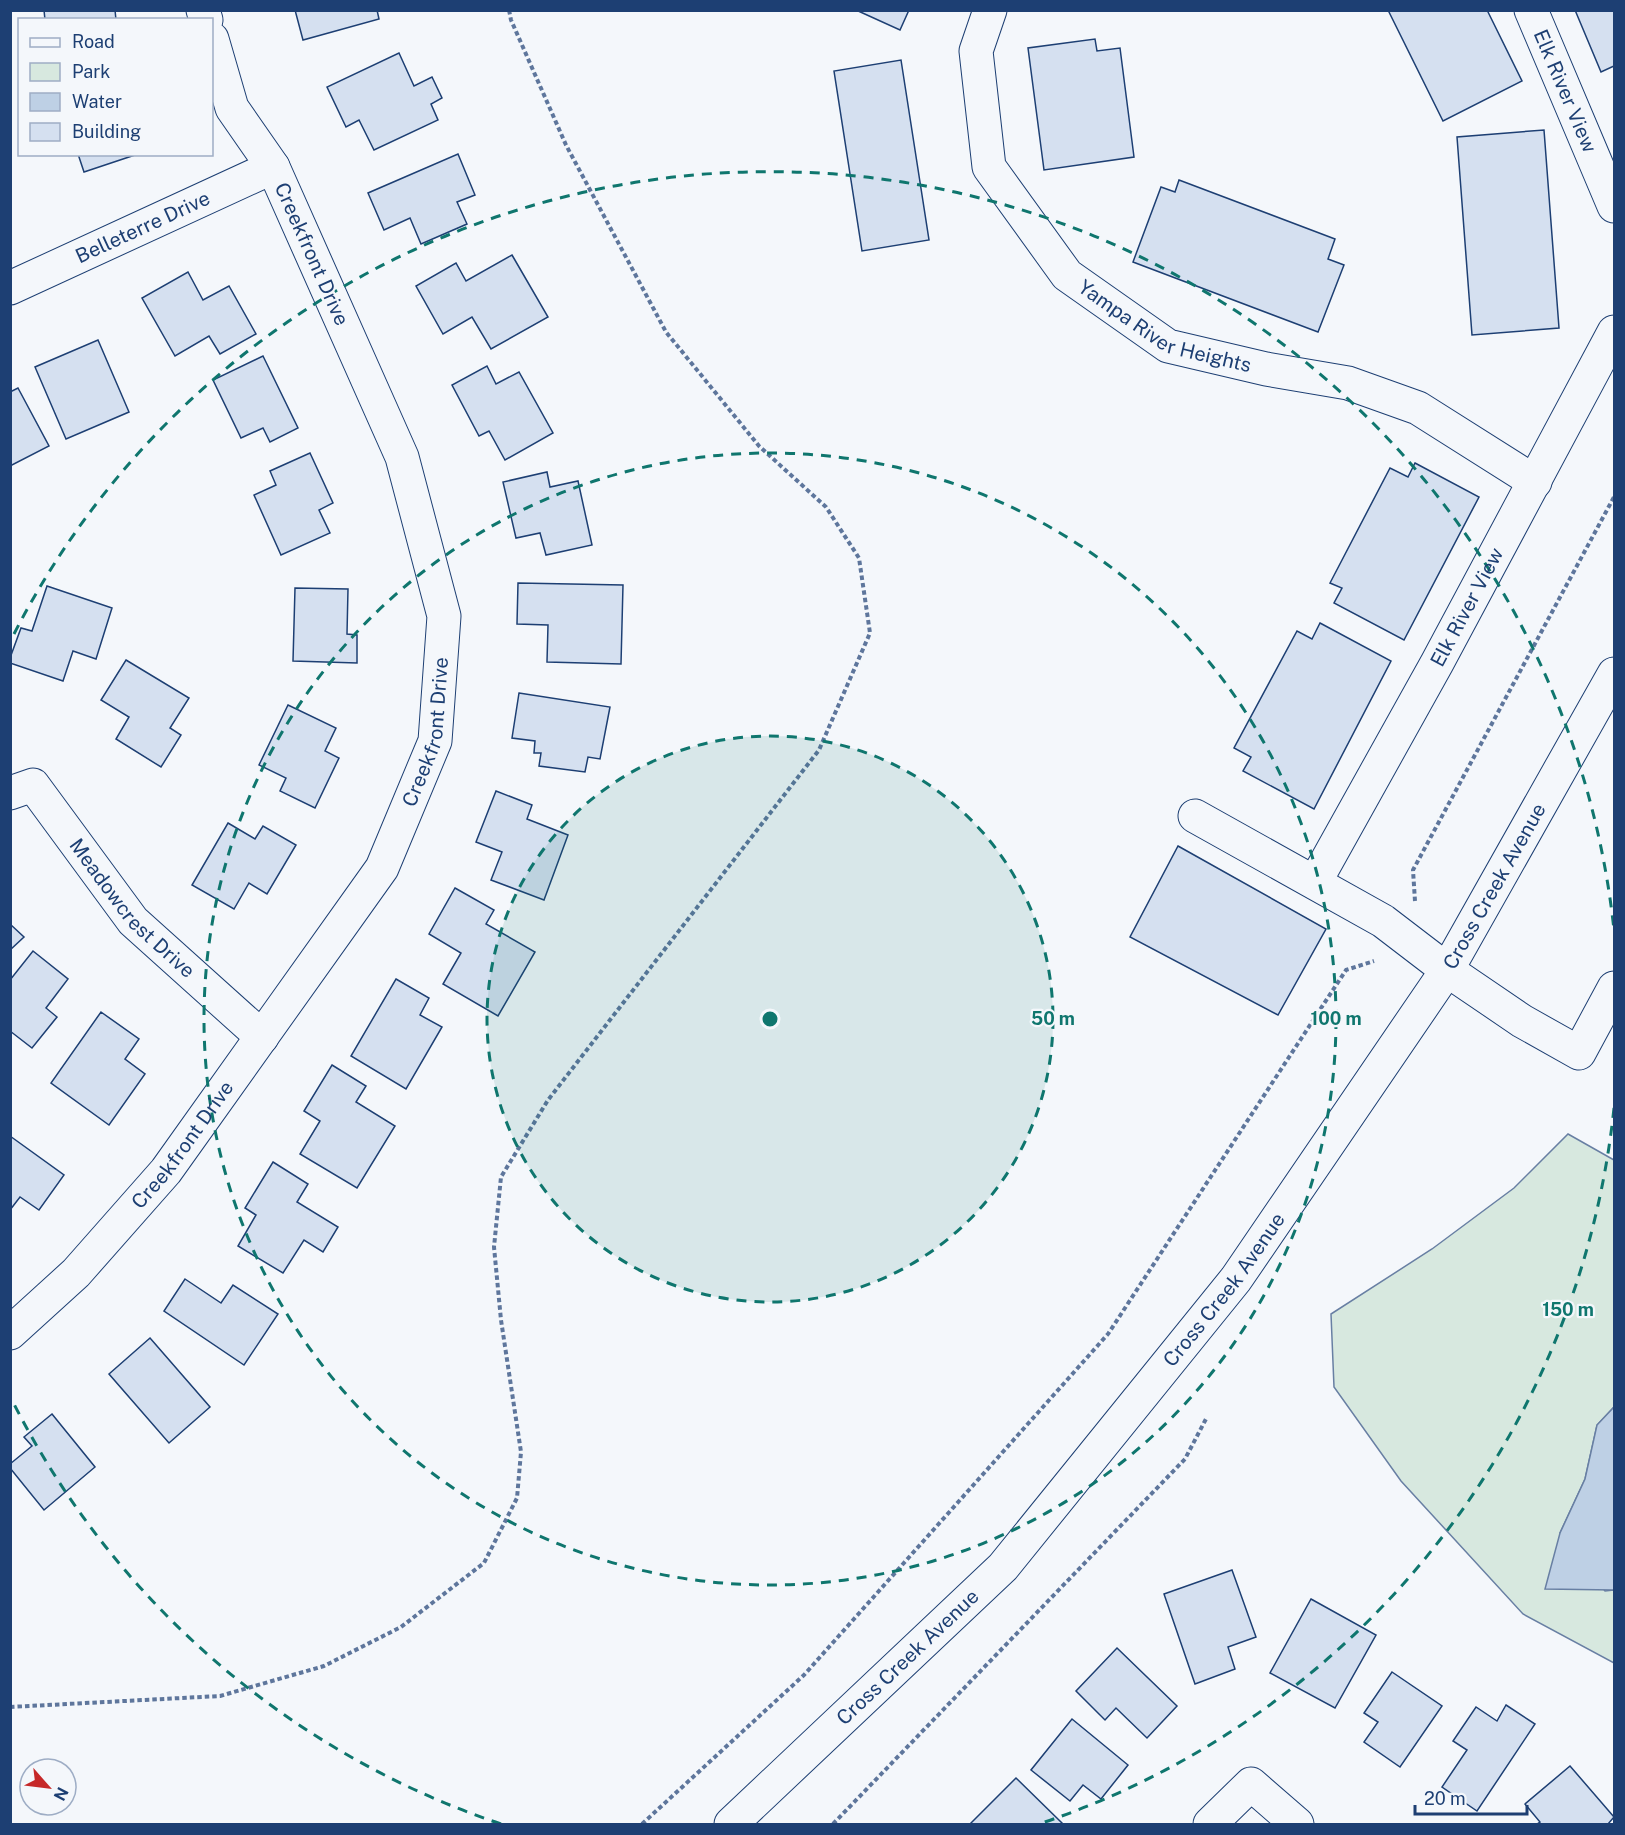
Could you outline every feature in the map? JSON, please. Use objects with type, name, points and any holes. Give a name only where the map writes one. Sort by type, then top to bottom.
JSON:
[{"type":"street","name":"Yampa River Heights","points":[[990,10],[976,51],[988,167],[1067,275],[1168,346],[1266,369],[1348,382],[1408,404],[1418,408],[1535,482]]},
{"type":"street","name":"Elk River View","points":[[1531,10],[1614,206]]},
{"type":"street","name":"Creekfront Drive","points":[[10,1333],[76,1273],[166,1172],[382,867],[435,741],[444,616],[402,457],[273,167],[232,108],[213,42]]},
{"type":"street","name":"Belleterre Drive","points":[[10,288],[273,167]]},
{"type":"street","name":"Elk River View","points":[[1315,882],[1437,663],[1614,332]]},
{"type":"street","name":"Cross Creek Avenue","points":[[731,1824],[1003,1567],[1236,1279],[1447,970],[1614,674]]},
{"type":"street","name":"Meadowcrest Drive","points":[[10,793],[33,785],[133,921],[262,1037]]},
{"type":"street","points":[[1195,816],[1383,921],[1447,970],[1522,1021],[1579,1053],[1614,988]]},
{"type":"street","points":[[1210,1824],[1251,1784],[1297,1824]]},
{"type":"path","points":[[10,1707],[220,1696],[324,1666],[401,1628],[484,1563],[517,1498],[521,1452],[501,1320],[494,1246],[501,1177],[548,1100],[819,750],[870,633],[859,558],[826,507],[759,446],[666,332],[566,145],[511,20],[509,10]]},
{"type":"path","points":[[642,1824],[804,1675],[1108,1334],[1346,970],[1378,960],[1415,900],[1413,870],[1614,496]]},
{"type":"path","points":[[833,1824],[1185,1459],[1207,1417]]},
{"type":"green space","points":[[1568,1134],[1614,1160],[1614,1407],[1597,1425],[1585,1479],[1560,1533],[1605,1591],[1614,1590],[1614,1663],[1523,1614],[1401,1481],[1334,1387],[1331,1314],[1432,1249],[1514,1188]]},
{"type":"water","points":[[1614,1407],[1614,1590],[1545,1589],[1560,1533],[1585,1479],[1597,1425]]},
{"type":"building","points":[[44,10],[115,10],[116,18],[45,18]]},
{"type":"building","points":[[295,10],[377,10],[379,19],[303,40]]},
{"type":"building","points":[[856,10],[909,10],[900,30]]},
{"type":"building","points":[[1388,10],[1487,10],[1522,81],[1443,121]]},
{"type":"building","points":[[1575,10],[1614,10],[1614,66],[1601,72]]},
{"type":"building","points":[[1095,39],[1097,51],[1120,48],[1134,157],[1044,170],[1028,48]]},
{"type":"building","points":[[399,53],[414,86],[432,77],[442,98],[431,104],[438,120],[374,150],[359,120],[346,127],[327,87]]},
{"type":"building","points":[[901,60],[929,240],[862,251],[834,71]]},
{"type":"building","points":[[1544,130],[1559,328],[1472,335],[1457,137]]},
{"type":"building","points":[[458,154],[475,195],[457,202],[467,224],[421,244],[410,218],[384,230],[368,193]]},
{"type":"building","points":[[79,156],[132,156],[84,172]]},
{"type":"building","points":[[1179,180],[1335,239],[1328,259],[1344,265],[1318,332],[1133,262],[1161,187],[1175,192]]},
{"type":"building","points":[[512,255],[548,317],[491,349],[472,317],[443,334],[416,286],[456,263],[466,281]]},
{"type":"building","points":[[188,272],[203,300],[229,286],[256,334],[220,354],[209,336],[175,356],[142,298]]},
{"type":"building","points":[[98,340],[129,412],[66,439],[35,367]]},
{"type":"building","points":[[263,356],[298,428],[270,442],[263,428],[241,438],[213,380]]},
{"type":"building","points":[[487,366],[496,384],[519,372],[553,433],[505,460],[489,431],[479,436],[452,385]]},
{"type":"building","points":[[18,388],[49,446],[10,466],[10,392]]},
{"type":"building","points":[[310,453],[333,503],[319,510],[330,533],[281,555],[254,495],[276,485],[270,471]]},
{"type":"building","points":[[1415,463],[1479,497],[1404,640],[1334,603],[1342,588],[1330,583],[1390,468],[1408,477]]},
{"type":"building","points":[[547,472],[550,487],[578,481],[592,545],[546,555],[540,533],[516,538],[503,482]]},
{"type":"building","points":[[518,583],[623,585],[621,664],[547,662],[548,625],[517,624]]},
{"type":"building","points":[[47,586],[112,608],[96,659],[73,651],[63,681],[10,663],[21,628],[32,631]]},
{"type":"building","points":[[295,588],[348,589],[347,634],[357,635],[357,663],[293,661]]},
{"type":"building","points":[[1320,623],[1391,661],[1314,809],[1243,771],[1251,757],[1234,748],[1297,631],[1312,639]]},
{"type":"building","points":[[126,660],[189,698],[170,728],[181,735],[161,767],[116,739],[129,717],[101,700]]},
{"type":"building","points":[[519,693],[610,707],[600,759],[588,757],[585,772],[539,766],[541,753],[534,753],[535,741],[512,738]]},
{"type":"building","points":[[288,705],[336,728],[325,751],[339,758],[315,808],[280,791],[286,778],[259,765]]},
{"type":"building","points":[[496,791],[532,805],[527,819],[568,835],[544,900],[491,880],[502,852],[476,842]]},
{"type":"building","points":[[228,823],[255,839],[263,826],[296,845],[267,894],[249,883],[234,909],[192,885]]},
{"type":"building","points":[[1178,846],[1326,929],[1278,1015],[1130,937]]},
{"type":"building","points":[[455,888],[494,910],[486,924],[535,952],[498,1016],[443,984],[461,953],[429,934]]},
{"type":"building","points":[[10,924],[24,937],[10,950]]},
{"type":"building","points":[[33,951],[68,979],[46,1008],[57,1017],[32,1048],[10,1031],[10,980]]},
{"type":"building","points":[[396,979],[429,998],[420,1015],[442,1027],[406,1089],[351,1056]]},
{"type":"building","points":[[101,1012],[139,1039],[125,1059],[145,1074],[109,1125],[51,1083]]},
{"type":"building","points":[[332,1065],[366,1086],[356,1102],[395,1126],[357,1188],[300,1154],[320,1121],[304,1111]]},
{"type":"building","points":[[10,1136],[64,1175],[39,1210],[20,1197],[10,1210]]},
{"type":"building","points":[[273,1162],[308,1184],[297,1202],[338,1227],[323,1252],[304,1240],[283,1273],[238,1246],[256,1215],[245,1208]]},
{"type":"building","points":[[185,1279],[221,1303],[233,1285],[278,1314],[244,1365],[164,1311]]},
{"type":"building","points":[[150,1338],[210,1407],[169,1443],[109,1374]]},
{"type":"building","points":[[52,1414],[95,1467],[44,1510],[10,1468],[10,1464],[32,1446],[24,1437]]},
{"type":"building","points":[[1232,1570],[1256,1637],[1228,1647],[1235,1669],[1195,1684],[1164,1594]]},
{"type":"building","points":[[1311,1599],[1376,1635],[1335,1708],[1270,1673]]},
{"type":"building","points":[[1117,1648],[1177,1706],[1147,1738],[1116,1708],[1105,1720],[1076,1691]]},
{"type":"building","points":[[1392,1672],[1442,1706],[1400,1767],[1364,1742],[1378,1722],[1364,1713]]},
{"type":"building","points":[[1506,1705],[1535,1724],[1477,1811],[1442,1787],[1467,1750],[1453,1741],[1476,1707],[1497,1721]]},
{"type":"building","points":[[1072,1719],[1128,1765],[1101,1799],[1083,1785],[1070,1801],[1031,1770]]},
{"type":"building","points":[[1570,1766],[1614,1817],[1608,1824],[1537,1824],[1540,1822],[1525,1804]]},
{"type":"building","points":[[1016,1778],[1063,1824],[970,1824]]}]
